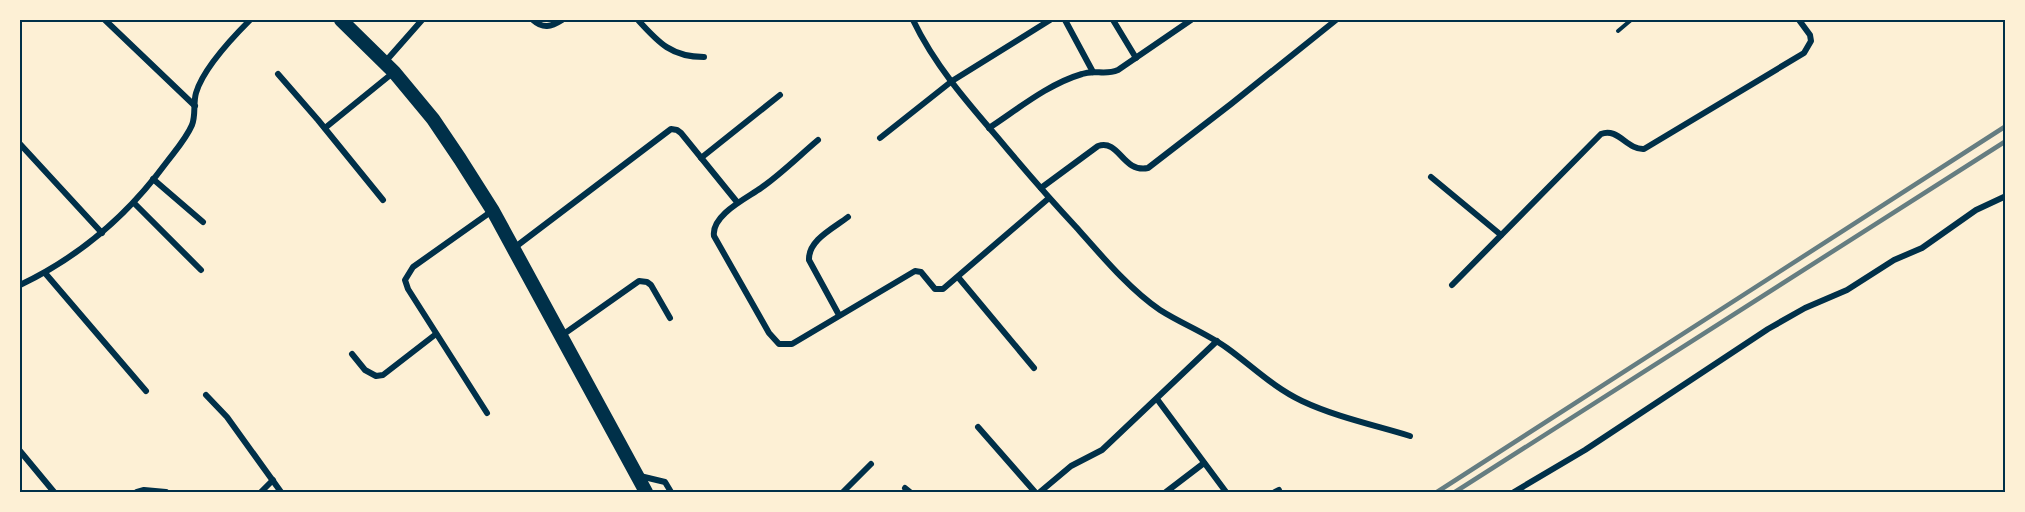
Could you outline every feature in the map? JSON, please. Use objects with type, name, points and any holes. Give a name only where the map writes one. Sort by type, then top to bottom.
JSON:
[{"type":"highway","points":[[341,20],[389,67],[432,119],[493,211],[646,492]]},
{"type":"street","points":[[105,20],[195,106]]},
{"type":"street","points":[[20,285],[66,261],[102,233],[134,203],[186,135],[195,117],[195,96],[219,54],[250,20]]},
{"type":"street","points":[[325,129],[389,67],[422,20]]},
{"type":"street","points":[[533,20],[545,27],[562,20]]},
{"type":"street","points":[[638,20],[661,44],[672,51],[683,55],[704,57]]},
{"type":"street","points":[[913,20],[922,38],[952,81],[989,128],[1100,254],[1143,296],[1160,309],[1217,341],[1278,388],[1302,401],[1335,414],[1410,436]]},
{"type":"street","points":[[880,138],[952,81],[1050,20]]},
{"type":"street","points":[[1065,20],[1093,72]]},
{"type":"street","points":[[1113,20],[1136,58]]},
{"type":"street","points":[[989,128],[1070,78],[1093,72],[1109,74],[1191,20]]},
{"type":"street","points":[[1041,188],[1098,146],[1103,145],[1109,145],[1115,149],[1128,164],[1135,168],[1148,168],[1231,105],[1336,20]]},
{"type":"street","points":[[1452,285],[1601,134],[1613,133],[1632,147],[1644,149],[1804,53],[1811,41],[1810,35],[1799,20]]},
{"type":"street","points":[[278,74],[383,200]]},
{"type":"street","points":[[701,158],[780,95]]},
{"type":"street","points":[[513,249],[671,129],[681,133],[737,202]]},
{"type":"street","points":[[818,140],[761,188],[737,202],[715,227],[714,236],[773,339],[779,344],[792,344],[915,271],[921,272],[932,286],[939,290],[947,286],[1049,198]]},
{"type":"street","points":[[20,144],[102,233]]},
{"type":"street","points":[[1431,177],[1501,235]]},
{"type":"street","points":[[153,179],[203,222]]},
{"type":"street","points":[[1514,492],[1530,484],[1768,329],[1847,290],[1894,260],[1922,248],[1976,210],[2006,196]]},
{"type":"street","points":[[134,203],[201,270]]},
{"type":"street","points":[[487,413],[408,289],[405,280],[413,267],[493,211]]},
{"type":"street","points":[[839,315],[809,260],[808,254],[813,244],[848,217]]},
{"type":"street","points":[[45,273],[146,391]]},
{"type":"street","points":[[957,277],[1034,368]]},
{"type":"street","points":[[560,336],[639,281],[651,285],[670,318]]},
{"type":"street","points":[[352,354],[365,370],[376,376],[383,375],[436,334]]},
{"type":"street","points":[[1040,492],[1071,466],[1102,450],[1217,341]]},
{"type":"street","points":[[206,395],[227,417],[281,492]]},
{"type":"street","points":[[1157,399],[1226,492]]},
{"type":"street","points":[[978,427],[1035,492]]},
{"type":"street","points":[[20,451],[54,492]]},
{"type":"street","points":[[1166,492],[1204,463]]},
{"type":"street","points":[[843,492],[871,464]]},
{"type":"street","points":[[636,475],[665,482],[671,492]]},
{"type":"street","points":[[261,492],[273,480]]},
{"type":"street","points":[[1530,484],[1534,492]]},
{"type":"street","points":[[138,492],[144,490],[166,492]]},
{"type":"lane","points":[[1618,31],[1631,20]]},
{"type":"railway","points":[[1437,492],[2006,126]]},
{"type":"railway","points":[[1455,492],[2006,141]]}]
